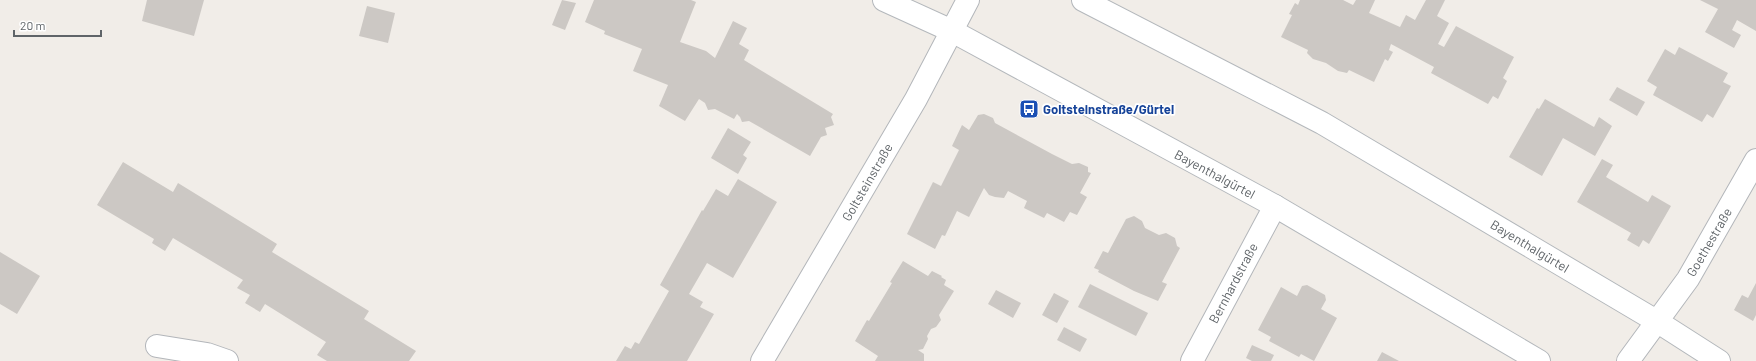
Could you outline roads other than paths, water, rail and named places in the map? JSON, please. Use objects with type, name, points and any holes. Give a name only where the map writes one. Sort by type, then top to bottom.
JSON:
[{"type":"main road","name":"Bayenthalgürtel","points":[[884,0],[952,31],[1275,206],[1539,361]]},
{"type":"main road","name":"Goltsteinstraße","points":[[762,361],[916,99],[968,0]]},
{"type":"main road","name":"Bayenthalgürtel","points":[[1083,0],[1322,123],[1658,322],[1719,361]]},
{"type":"main road","name":"Goethestraße","points":[[1628,361],[1688,279],[1756,160]]},
{"type":"main road","name":"Bernhardstraße","points":[[1192,361],[1275,206]]},
{"type":"main road","points":[[157,346],[207,354],[227,361]]},
{"type":"place","name":"Goltsteinstraße/Gürtel","points":[[1029,109]]}]
